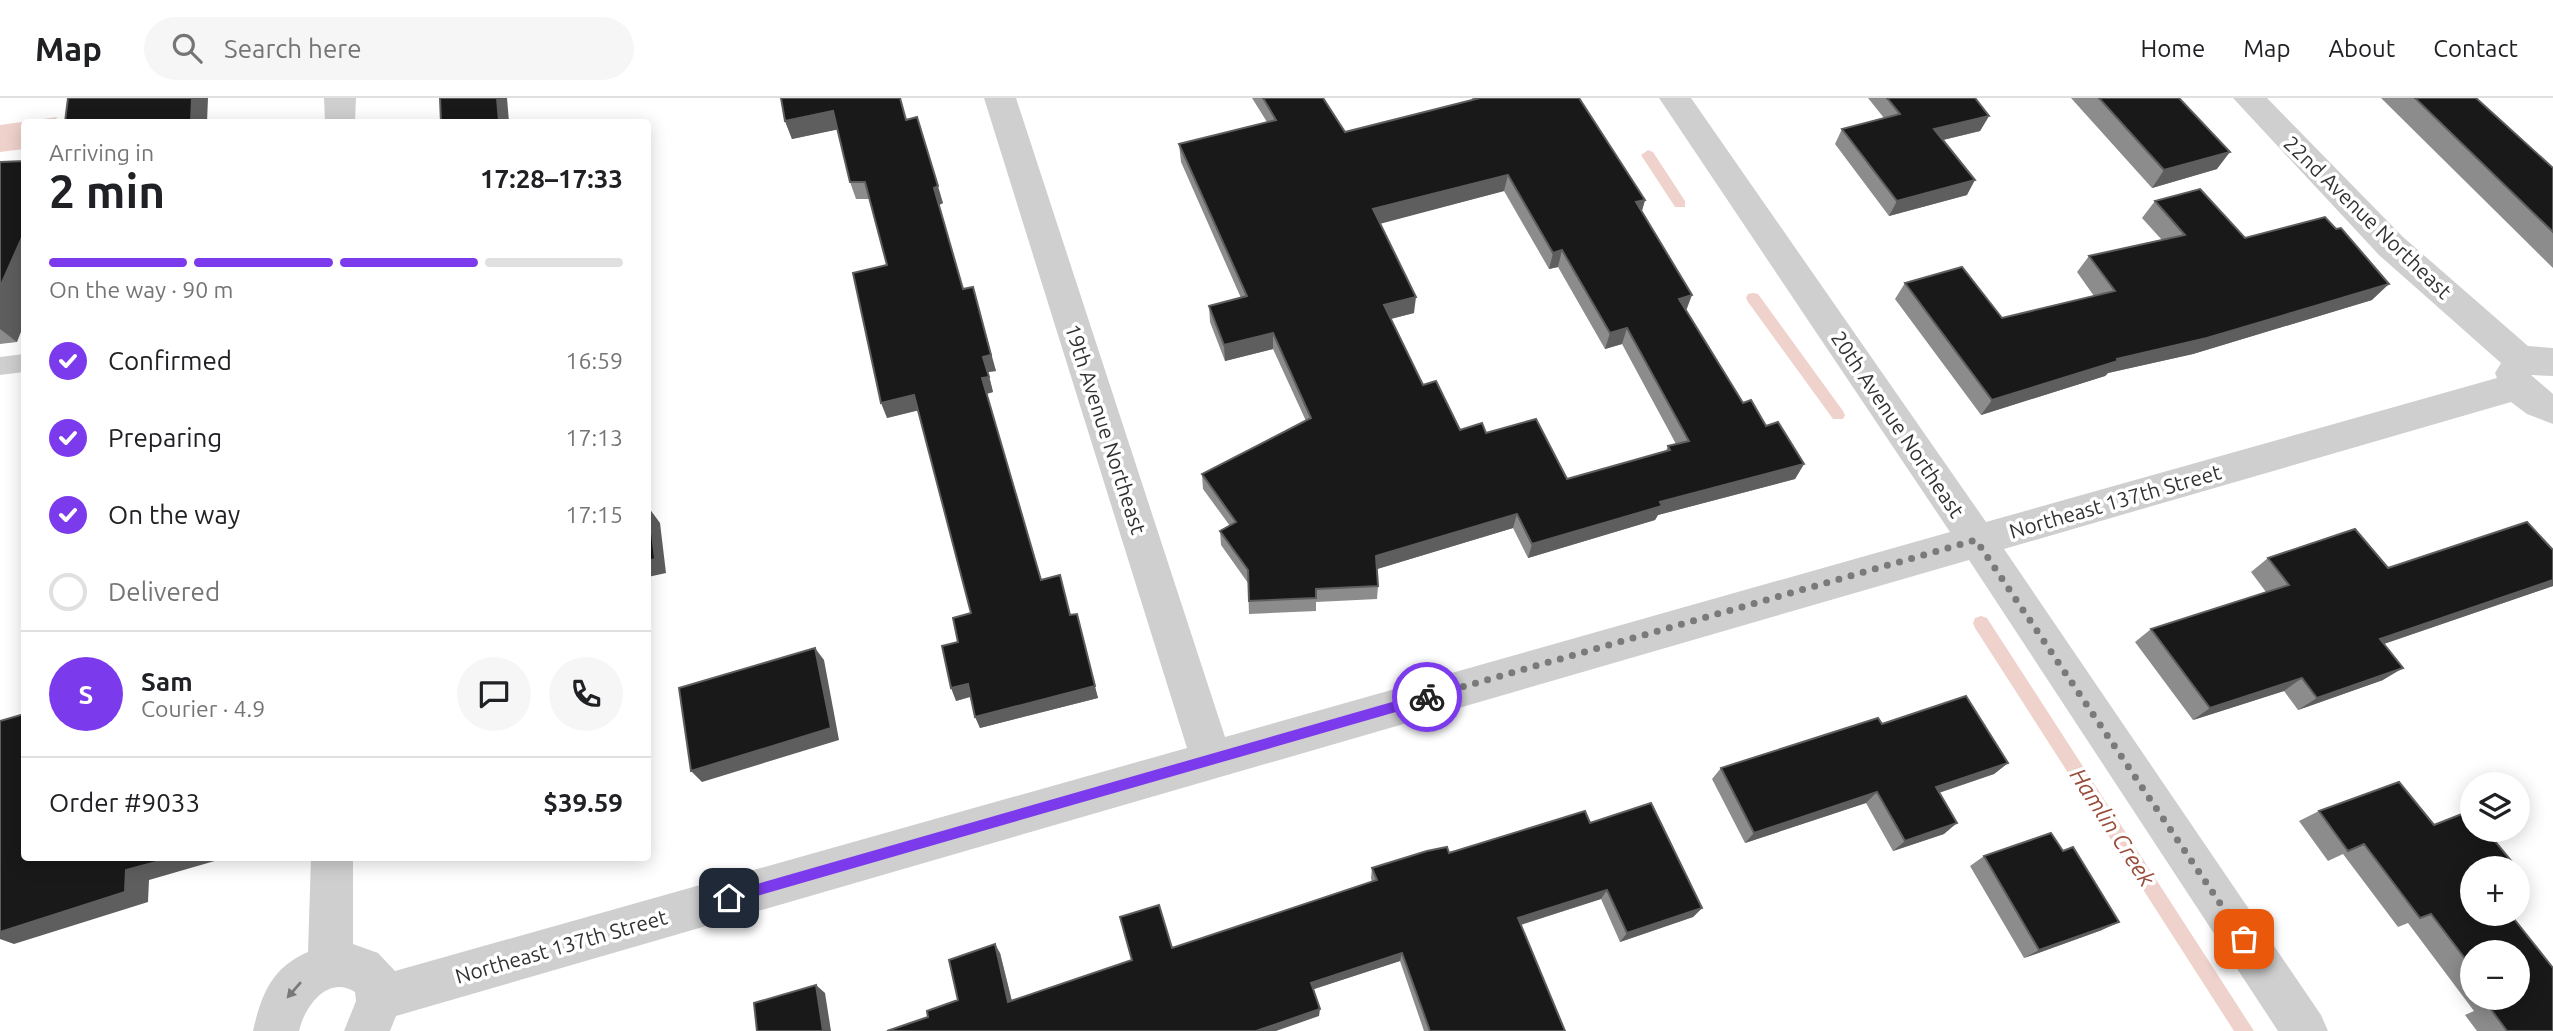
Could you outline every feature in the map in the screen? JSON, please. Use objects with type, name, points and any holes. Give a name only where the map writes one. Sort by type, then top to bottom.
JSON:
[{"type":"street","points":[[340,98],[340,119]]},
{"type":"street","name":"19th Avenue Northeast","points":[[1000,98],[1211,759]]},
{"type":"street","name":"20th Avenue Northeast","points":[[1675,98],[1976,540],[2305,1031]]},
{"type":"street","name":"22nd Avenue Northeast","points":[[2249,98],[2391,246],[2531,370],[2528,397],[2553,408]]},
{"type":"street","name":"Northeast 137th Street","points":[[373,1015],[1211,759],[1976,540],[2531,370]]},
{"type":"street","points":[[330,965],[332,861]]},
{"type":"street","points":[[273,1030],[282,1004],[292,990],[307,976],[330,965],[357,964],[370,971],[378,984],[373,1015]]},
{"type":"lane","points":[[0,366],[21,363]]},
{"type":"shaded area","points":[[21,122],[21,149],[0,152],[0,125]]},
{"type":"building","points":[[68,98],[192,98],[191,119],[65,119]]},
{"type":"building","points":[[440,98],[497,98],[499,119],[441,119]]},
{"type":"building","points":[[781,98],[900,98],[906,120],[917,117],[938,186],[934,188],[963,289],[973,287],[991,355],[983,357],[989,377],[982,378],[1041,580],[1060,575],[1070,615],[1077,614],[1095,686],[975,717],[968,684],[951,688],[942,646],[958,642],[953,618],[971,613],[914,395],[881,403],[853,273],[887,265],[865,182],[850,182],[833,111],[785,121]]},
{"type":"building","points":[[1263,98],[1323,98],[1345,132],[1480,98],[1579,98],[1645,200],[1636,202],[1692,295],[1679,299],[1743,403],[1751,400],[1766,426],[1778,422],[1804,464],[1660,502],[1662,506],[1532,544],[1517,514],[1376,556],[1378,586],[1316,589],[1316,598],[1249,601],[1248,570],[1220,531],[1236,522],[1202,474],[1311,418],[1273,333],[1224,345],[1209,306],[1247,296],[1179,144],[1276,120]],"holes":[[[1508,175],[1553,253],[1562,250],[1610,333],[1627,328],[1689,441],[1668,446],[1670,450],[1567,479],[1536,419],[1486,433],[1482,423],[1460,430],[1436,381],[1423,385],[1384,305],[1416,297],[1373,209]]]},
{"type":"building","points":[[1887,98],[1975,98],[1989,116],[1934,129],[1975,180],[1897,201],[1842,129],[1900,114]]},
{"type":"building","points":[[2099,98],[2179,98],[2230,152],[2164,170]]},
{"type":"building","points":[[2415,98],[2476,98],[2553,168],[2553,232]]},
{"type":"building","points":[[21,161],[21,240],[0,287],[0,162]]},
{"type":"building","points":[[2200,189],[2245,238],[2325,217],[2336,229],[2341,228],[2389,284],[2207,338],[2117,359],[2118,361],[1992,400],[1905,283],[1962,267],[2002,318],[2115,291],[2089,256],[2185,235],[2155,201]]},
{"type":"building","points":[[2527,522],[2553,550],[2553,580],[2380,639],[2403,668],[2317,698],[2302,678],[2210,708],[2151,629],[2289,585],[2268,558],[2355,529],[2388,568]]},
{"type":"building","points":[[651,525],[655,559],[651,560]]},
{"type":"building","points":[[815,648],[831,728],[691,771],[679,688]]},
{"type":"building","points":[[1966,696],[2008,763],[1936,787],[1957,823],[1905,841],[1877,792],[1754,833],[1721,768],[1878,718],[1882,724]]},
{"type":"building","points":[[21,715],[21,861],[160,861],[126,870],[125,892],[0,932],[0,721]]},
{"type":"building","points":[[2399,782],[2434,825],[2460,815],[2460,842],[2496,842],[2507,856],[2460,856],[2460,926],[2520,926],[2553,968],[2553,1031],[2507,1031],[2491,1010],[2530,1010],[2530,940],[2460,940],[2460,952],[2431,914],[2420,918],[2364,844],[2348,851],[2319,811]]},
{"type":"building","points":[[1651,803],[1702,908],[1627,933],[1607,890],[1518,918],[1565,1031],[1430,1031],[1402,953],[1311,983],[1320,1009],[1256,1031],[887,1031],[928,1017],[927,1011],[958,1000],[949,960],[995,944],[1008,1002],[1132,960],[1120,917],[1159,905],[1172,948],[1377,880],[1372,868],[1427,851],[1447,847],[1449,853],[1585,811],[1590,823]]},
{"type":"building","points":[[2051,833],[2063,851],[2073,847],[2119,922],[2039,950],[1984,856]]},
{"type":"building","points":[[816,985],[823,1031],[757,1031],[754,1003]]},
{"type":"waterway","name":"Hamlin Creek","points":[[1648,155],[1680,204]]},
{"type":"waterway","name":"Hamlin Creek","points":[[1753,298],[1838,415]]},
{"type":"waterway","name":"Hamlin Creek","points":[[1981,623],[2245,1031]]},
{"type":"way so far","points":[[1427,697],[1976,540],[2244,939]]},
{"type":"route","points":[[729,898],[1427,697]]}]
